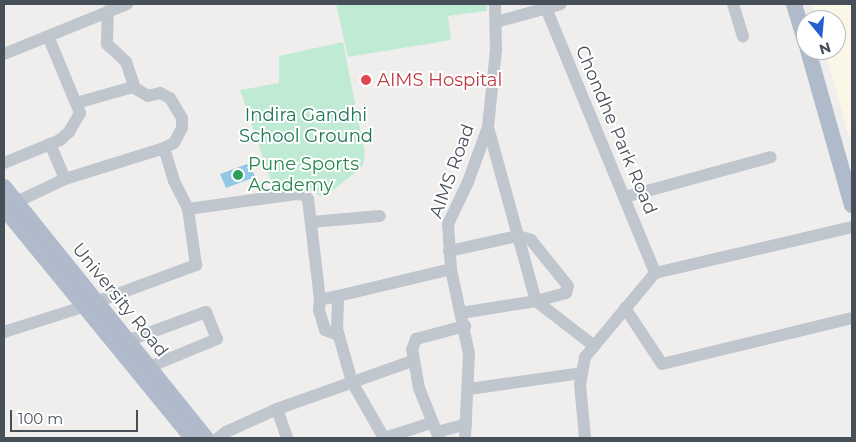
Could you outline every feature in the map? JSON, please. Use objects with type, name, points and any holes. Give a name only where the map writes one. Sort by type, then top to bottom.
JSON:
[{"type":"main road","points":[[811,60],[852,205]]},
{"type":"main road","points":[[819,60],[852,176]]},
{"type":"main road","name":"University Road","points":[[4,187],[8,206],[89,305],[192,438]]},
{"type":"main road","name":"University Road","points":[[89,305],[128,341],[206,438]]},
{"type":"street","points":[[4,54],[127,4]]},
{"type":"street","name":"AIMS Road","points":[[465,438],[469,388],[465,326],[452,269],[448,224],[468,182],[488,126],[496,49],[495,4]]},
{"type":"street","points":[[496,22],[561,4]]},
{"type":"street","points":[[733,4],[743,37]]},
{"type":"street","name":"Chondhe Park Road","points":[[546,8],[626,197],[655,273]]},
{"type":"street","points":[[8,206],[65,179],[164,148],[174,143],[180,135],[182,118],[177,107],[160,93],[148,96],[135,88],[126,62],[107,44],[108,11]]},
{"type":"street","points":[[4,163],[60,140],[76,124],[80,113],[48,36]]},
{"type":"street","points":[[76,103],[135,88]]},
{"type":"street","points":[[488,126],[536,300],[593,344]]},
{"type":"street","points":[[50,144],[65,179]]},
{"type":"street","points":[[4,332],[89,305],[196,265],[188,208],[174,180],[164,148]]},
{"type":"street","points":[[626,197],[771,157]]},
{"type":"street","points":[[188,208],[305,195],[311,222],[320,300],[319,310],[325,330],[338,335]]},
{"type":"street","points":[[311,222],[380,216]]},
{"type":"street","points":[[585,438],[581,373],[593,344],[655,273],[852,227]]},
{"type":"street","points":[[449,250],[518,236],[530,240],[568,286],[566,293],[461,313]]},
{"type":"street","points":[[320,300],[452,269]]},
{"type":"street","points":[[338,296],[338,335],[352,382],[384,438],[435,431],[466,424]]},
{"type":"street","points":[[625,308],[662,364],[852,318]]},
{"type":"street","points":[[128,341],[206,312],[217,339],[149,367]]},
{"type":"street","points":[[435,431],[412,361],[416,339],[465,326]]},
{"type":"street","points":[[218,438],[226,432],[277,409],[412,361]]},
{"type":"street","points":[[469,388],[581,373]]},
{"type":"street","points":[[277,409],[287,438]]},
{"type":"shaded area","points":[[812,4],[852,4],[852,147],[828,60],[846,60],[846,10],[814,10]]},
{"type":"green space","points":[[336,4],[486,4],[487,11],[448,16],[451,40],[348,57]]},
{"type":"green space","name":"Indira Gandhi School Ground","points":[[343,42],[365,154],[363,166],[326,196],[320,196],[306,187],[275,193],[240,90],[279,83],[279,56]]},
{"type":"water","name":"Pune Sports Academy","points":[[250,163],[255,177],[226,188],[220,174]]},
{"type":"place","name":"AIMS Hospital","points":[[366,80]]},
{"type":"place","name":"Pune Sports Academy","points":[[238,175]]}]
